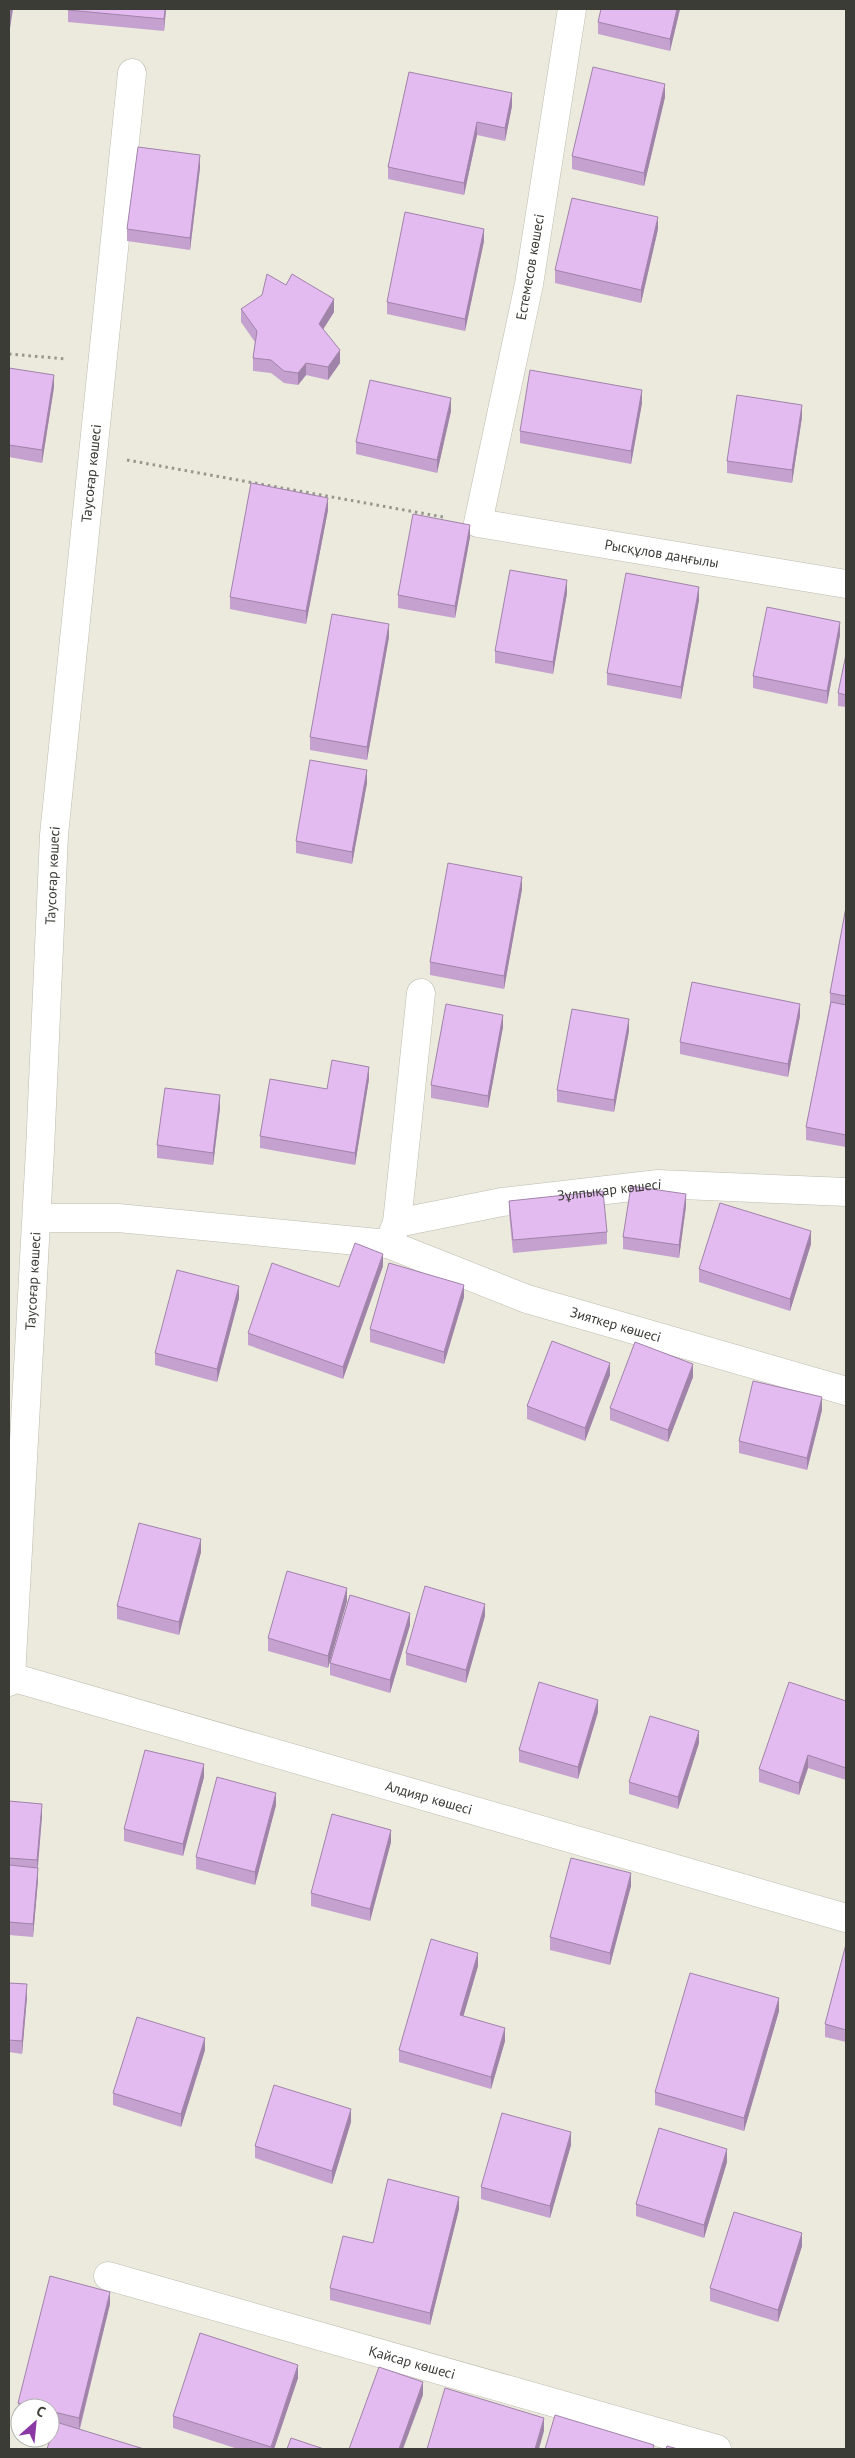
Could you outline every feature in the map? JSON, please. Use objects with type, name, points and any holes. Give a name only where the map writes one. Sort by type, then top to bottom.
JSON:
[{"type":"street","name":"Естемесов көшесі","points":[[478,523],[529,284],[572,9]]},
{"type":"street","name":"Тауcоғар көшесі","points":[[10,1679],[37,1218],[54,835],[132,73]]},
{"type":"street","name":"Рысқұлов даңғылы","points":[[478,523],[846,584]]},
{"type":"street","points":[[37,1218],[118,1218],[393,1233],[421,993]]},
{"type":"street","name":"Зұлпықар көшесі","points":[[393,1233],[502,1202],[658,1184],[846,1192]]},
{"type":"street","name":"Зияткер көшесі","points":[[393,1233],[527,1299],[846,1391]]},
{"type":"street","name":"Алдияр көшесі","points":[[10,1679],[846,1918]]},
{"type":"street","name":"Қайсар көшесі","points":[[108,2276],[717,2449]]},
{"type":"path","points":[[9,354],[102,362]]},
{"type":"path","points":[[93,454],[478,523]]},
{"type":"building","points":[[68,9],[165,9],[164,19]]},
{"type":"building","points":[[601,9],[677,9],[670,39],[598,22]]},
{"type":"building","points":[[593,67],[665,84],[644,173],[572,156]]},
{"type":"building","points":[[409,72],[512,93],[505,128],[477,122],[464,183],[388,167]]},
{"type":"building","points":[[138,147],[200,155],[190,238],[127,229]]},
{"type":"building","points":[[572,198],[658,217],[641,290],[555,270]]},
{"type":"building","points":[[405,212],[484,229],[465,319],[387,302]]},
{"type":"building","points":[[267,274],[286,285],[292,274],[334,299],[319,324],[340,350],[328,367],[306,363],[298,373],[284,371],[271,360],[253,358],[257,331],[241,309],[262,295]]},
{"type":"building","points":[[9,368],[54,375],[42,450],[9,445]]},
{"type":"building","points":[[530,370],[642,390],[631,451],[520,431]]},
{"type":"building","points":[[370,380],[451,398],[437,460],[356,442]]},
{"type":"building","points":[[737,395],[802,405],[792,470],[727,461]]},
{"type":"building","points":[[251,483],[328,498],[306,611],[230,597]]},
{"type":"building","points":[[413,514],[470,525],[455,606],[398,595]]},
{"type":"building","points":[[510,570],[567,580],[553,662],[495,651]]},
{"type":"building","points":[[626,573],[699,587],[681,687],[607,673]]},
{"type":"building","points":[[767,607],[840,622],[827,691],[753,676]]},
{"type":"building","points":[[332,614],[389,624],[367,747],[310,737]]},
{"type":"building","points":[[846,654],[846,695],[838,693]]},
{"type":"building","points":[[310,760],[367,770],[352,852],[296,841]]},
{"type":"building","points":[[448,863],[522,877],[504,976],[430,962]]},
{"type":"building","points":[[846,907],[846,996],[830,993]]},
{"type":"building","points":[[692,982],[800,1004],[788,1064],[680,1042]]},
{"type":"building","points":[[831,1002],[846,1005],[846,1135],[806,1127]]},
{"type":"building","points":[[446,1004],[503,1015],[488,1096],[431,1085]]},
{"type":"building","points":[[572,1009],[629,1019],[614,1100],[557,1090]]},
{"type":"building","points":[[332,1060],[369,1067],[355,1153],[260,1136],[270,1079],[327,1089]]},
{"type":"building","points":[[165,1088],[220,1095],[213,1153],[157,1145]]},
{"type":"building","points":[[631,1186],[686,1194],[679,1245],[623,1237]]},
{"type":"building","points":[[603,1191],[607,1232],[513,1240],[509,1201]]},
{"type":"building","points":[[720,1203],[811,1231],[790,1299],[699,1269]]},
{"type":"building","points":[[355,1243],[383,1254],[343,1367],[248,1333],[272,1263],[339,1287]]},
{"type":"building","points":[[389,1263],[464,1285],[444,1352],[370,1329]]},
{"type":"building","points":[[177,1270],[239,1286],[217,1369],[155,1353]]},
{"type":"building","points":[[552,1341],[610,1363],[585,1428],[527,1406]]},
{"type":"building","points":[[635,1342],[693,1364],[668,1430],[610,1408]]},
{"type":"building","points":[[753,1381],[822,1397],[807,1458],[739,1441]]},
{"type":"building","points":[[139,1523],[201,1539],[179,1622],[117,1606]]},
{"type":"building","points":[[287,1571],[347,1588],[328,1656],[268,1638]]},
{"type":"building","points":[[425,1586],[485,1604],[466,1670],[406,1653]]},
{"type":"building","points":[[350,1595],[410,1613],[390,1680],[330,1663]]},
{"type":"building","points":[[539,1682],[598,1700],[578,1767],[519,1750]]},
{"type":"building","points":[[789,1682],[846,1701],[846,1768],[808,1755],[799,1783],[759,1769]]},
{"type":"building","points":[[650,1716],[699,1731],[678,1797],[629,1782]]},
{"type":"building","points":[[145,1750],[204,1764],[183,1844],[124,1829]]},
{"type":"building","points":[[217,1777],[276,1793],[255,1872],[196,1857]]},
{"type":"building","points":[[9,1801],[42,1804],[37,1860],[9,1858]]},
{"type":"building","points":[[332,1814],[391,1830],[370,1909],[311,1893]]},
{"type":"building","points":[[571,1858],[631,1873],[610,1953],[550,1937]]},
{"type":"building","points":[[9,1865],[38,1868],[33,1924],[9,1922]]},
{"type":"building","points":[[431,1939],[478,1953],[460,2015],[505,2028],[491,2077],[399,2050]]},
{"type":"building","points":[[846,1944],[846,2030],[825,2024]]},
{"type":"building","points":[[690,1973],[779,1998],[744,2118],[655,2092]]},
{"type":"building","points":[[9,1983],[27,1984],[22,2041],[9,2040]]},
{"type":"building","points":[[137,2017],[205,2038],[181,2114],[113,2093]]},
{"type":"building","points":[[274,2085],[351,2109],[332,2171],[255,2146]]},
{"type":"building","points":[[502,2113],[571,2132],[550,2206],[481,2187]]},
{"type":"building","points":[[659,2128],[727,2149],[704,2225],[636,2204]]},
{"type":"building","points":[[388,2179],[459,2197],[430,2313],[330,2288],[343,2236],[373,2243]]},
{"type":"building","points":[[734,2212],[802,2233],[778,2310],[710,2288]]},
{"type":"building","points":[[50,2276],[110,2292],[79,2418],[60,2413],[60,2398],[19,2398]]},
{"type":"building","points":[[200,2333],[298,2365],[271,2447],[173,2416]]},
{"type":"building","points":[[379,2367],[423,2382],[399,2449],[349,2449]]},
{"type":"building","points":[[445,2388],[544,2418],[535,2449],[427,2449]]},
{"type":"building","points":[[555,2415],[654,2445],[653,2449],[545,2449]]},
{"type":"building","points":[[60,2423],[144,2449],[47,2449],[60,2448]]},
{"type":"building","points":[[291,2438],[324,2449],[287,2449]]},
{"type":"building","points":[[667,2446],[678,2449],[666,2449]]}]
